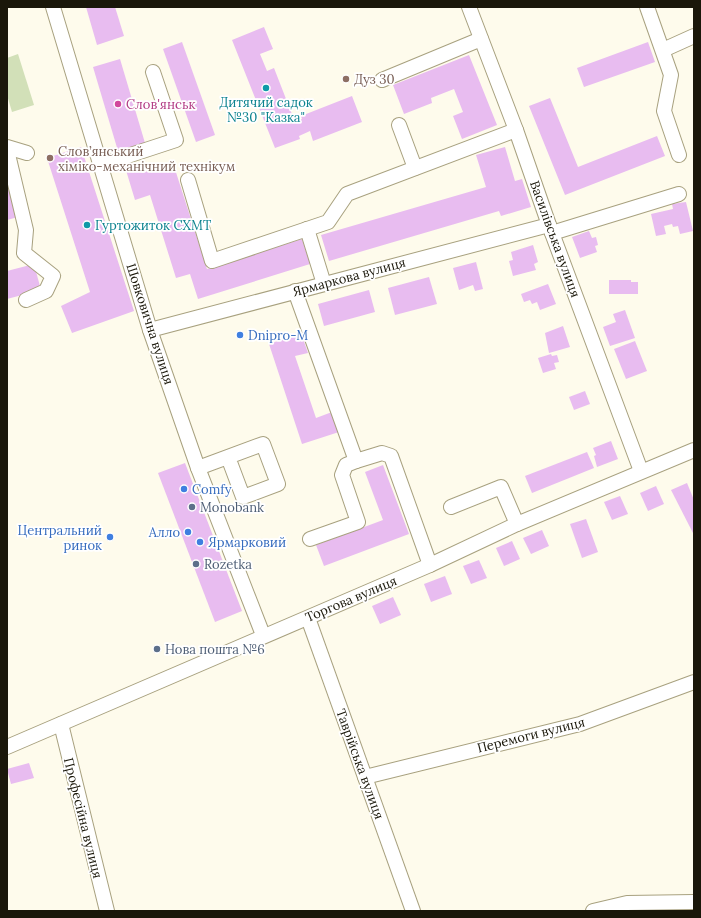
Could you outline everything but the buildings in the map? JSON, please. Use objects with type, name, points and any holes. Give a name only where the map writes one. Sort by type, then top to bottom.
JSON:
[{"type":"street","name":"Шовковична вулиця","points":[[53,7],[150,330],[198,468],[263,635]]},
{"type":"street","name":"Василівська вулиця","points":[[469,7],[516,130],[550,229],[641,471]]},
{"type":"street","points":[[647,7],[671,75],[664,111],[679,155]]},
{"type":"street","points":[[663,50],[694,36]]},
{"type":"street","points":[[382,80],[481,38]]},
{"type":"street","points":[[100,165],[176,140],[153,72]]},
{"type":"street","points":[[398,125],[414,168]]},
{"type":"street","points":[[188,180],[212,260],[328,222],[347,194],[516,130]]},
{"type":"street","points":[[7,147],[27,153]]},
{"type":"street","points":[[7,150],[26,230],[24,252],[53,276],[46,291],[26,300]]},
{"type":"street","name":"Ярмаркова вулиця","points":[[150,330],[295,291],[550,229],[679,194]]},
{"type":"street","points":[[307,229],[324,284]]},
{"type":"street","points":[[295,291],[356,462]]},
{"type":"street","name":"Торгова вулиця","points":[[7,747],[263,635],[308,618],[430,565],[517,524],[694,450]]},
{"type":"street","points":[[310,539],[358,522],[342,475],[346,465],[382,453],[391,456],[430,565]]},
{"type":"street","points":[[198,468],[228,457]]},
{"type":"street","points":[[451,506],[501,487],[517,524]]},
{"type":"street","name":"Таврійська вулиця","points":[[308,618],[413,911]]},
{"type":"street","name":"Перемоги вулиця","points":[[365,777],[580,724],[694,682]]},
{"type":"street","name":"Професійна вулиця","points":[[61,724],[107,911]]},
{"type":"street","points":[[593,911],[627,903],[694,902]]},
{"type":"green space","points":[[18,54],[34,105],[12,112],[7,95],[7,58]]},
{"type":"place","name":"Дуз 30","points":[[346,79]]},
{"type":"place","name":"Дитячий садок №30 \"Казка\"","points":[[266,88]]},
{"type":"place","name":"Слов'янськ","points":[[118,104]]},
{"type":"place","name":"Слов’янський хіміко-механічний технікум","points":[[50,158]]},
{"type":"place","name":"Гуртожиток СХМТ","points":[[87,225]]},
{"type":"place","name":"Dnipro-M","points":[[240,335]]},
{"type":"place","name":"Comfy","points":[[184,489]]},
{"type":"place","name":"Monobank","points":[[192,507]]},
{"type":"place","name":"Алло","points":[[188,532]]},
{"type":"place","name":"Центральний ринок","points":[[110,537]]},
{"type":"place","name":"Ярмарковий","points":[[200,542]]},
{"type":"place","name":"Rozetka","points":[[196,564]]},
{"type":"place","name":"Нова пошта №6","points":[[157,649]]}]
